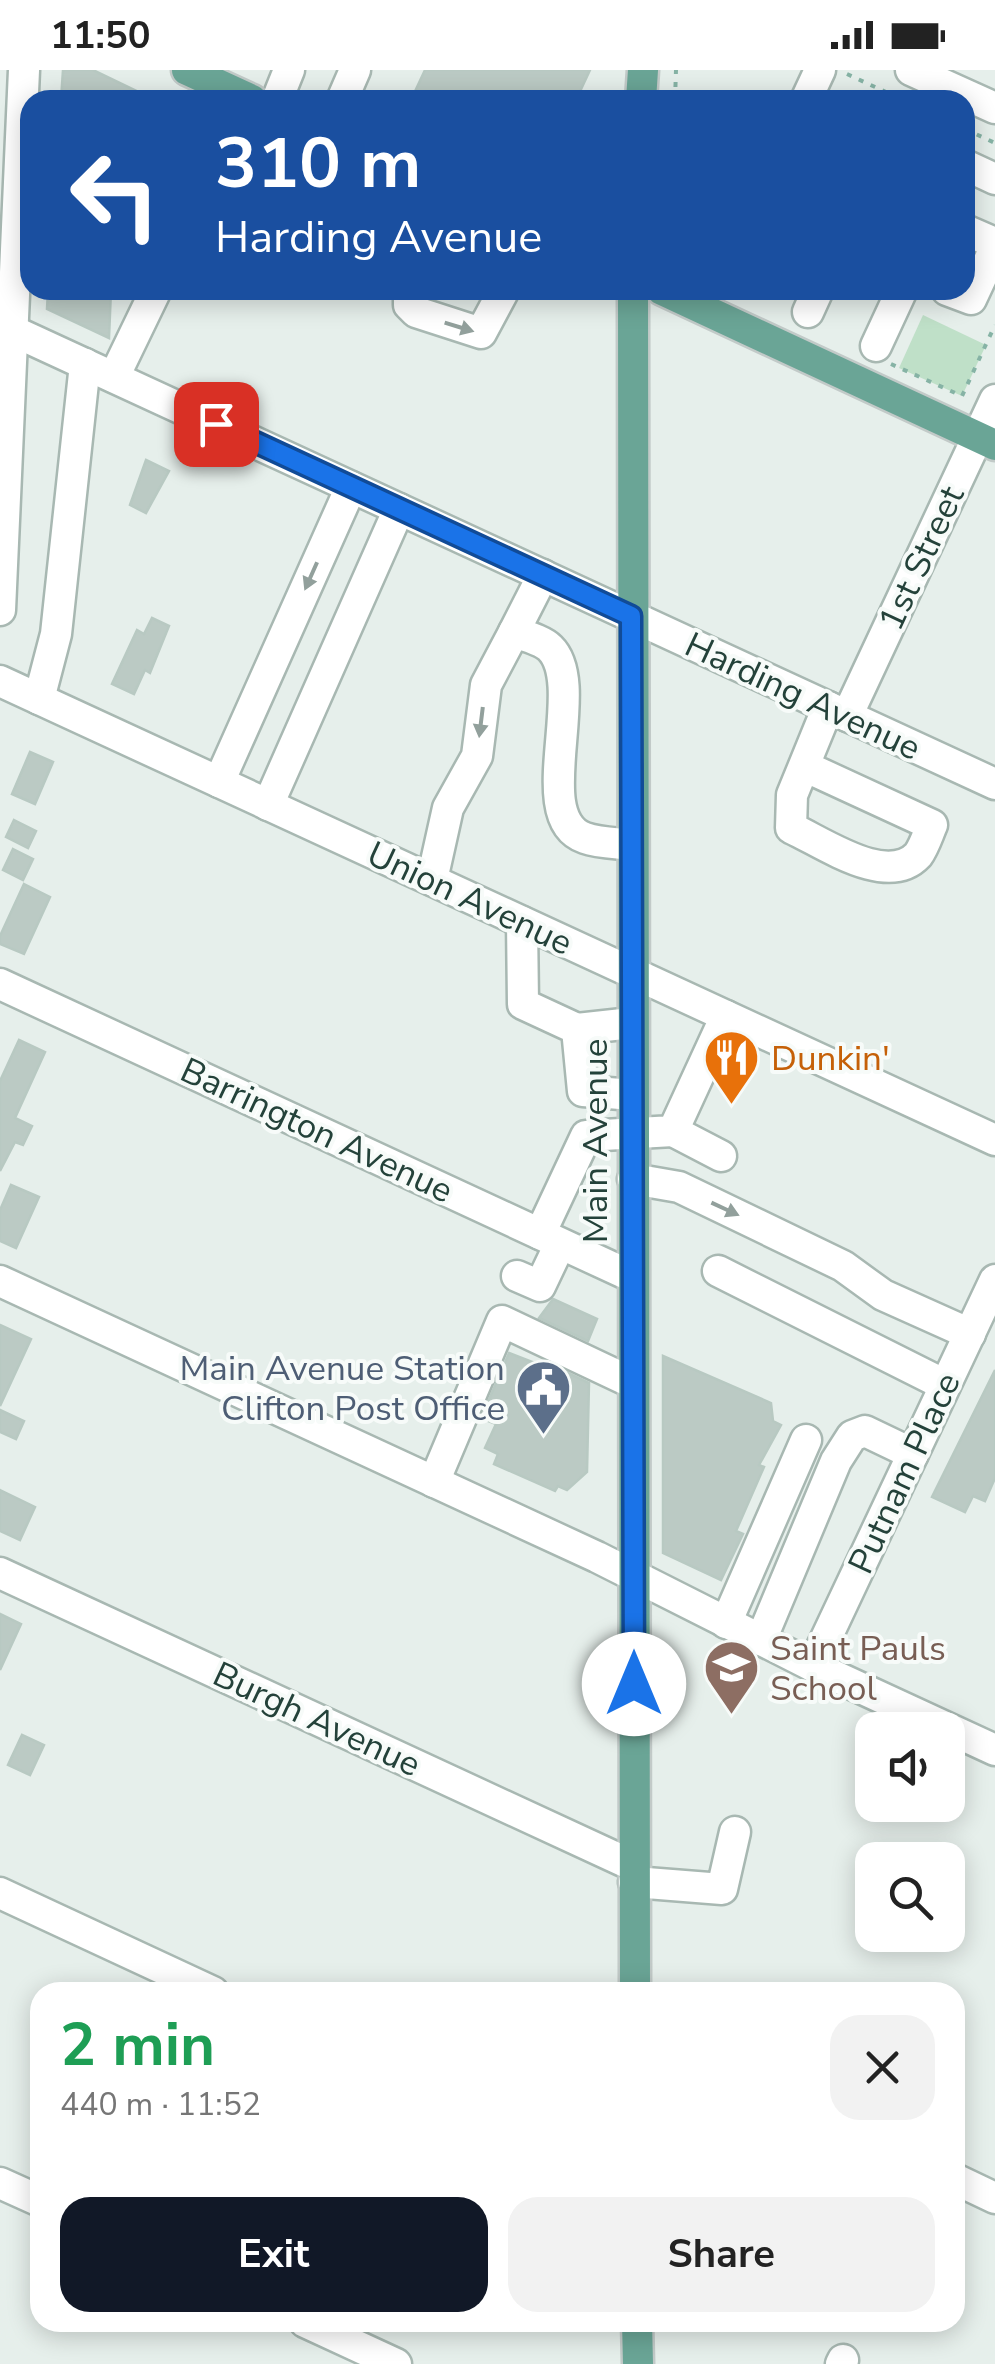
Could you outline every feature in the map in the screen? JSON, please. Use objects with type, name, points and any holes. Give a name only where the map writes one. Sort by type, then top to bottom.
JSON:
[{"type":"main road","points":[[187,70],[230,90]]},
{"type":"main road","name":"Main Avenue","points":[[633,300],[634,1982]]},
{"type":"main road","points":[[683,300],[986,441]]},
{"type":"main road","points":[[637,2332],[638,2364]]},
{"type":"street","points":[[911,70],[955,90]]},
{"type":"street","points":[[0,610],[11,330],[10,162],[20,96]]},
{"type":"street","points":[[975,290],[995,246]]},
{"type":"street","points":[[114,377],[151,300]]},
{"type":"street","points":[[409,300],[416,312],[480,333],[498,300]]},
{"type":"street","points":[[878,353],[898,300]]},
{"type":"street","name":"Harding Avenue","points":[[11,330],[995,784]]},
{"type":"street","points":[[39,699],[56,634],[84,364]]},
{"type":"street","name":"1st Street","points":[[804,766],[838,712],[986,441],[995,400]]},
{"type":"street","points":[[219,782],[352,487]]},
{"type":"street","points":[[268,804],[399,509]]},
{"type":"street","points":[[330,535],[378,558]]},
{"type":"street","points":[[432,880],[448,808],[477,756],[486,685],[543,576]]},
{"type":"street","points":[[514,632],[549,646],[563,668],[559,798],[567,823],[582,838],[632,845]]},
{"type":"street","name":"Union Avenue","points":[[0,681],[995,1140]]},
{"type":"street","points":[[238,739],[286,763]]},
{"type":"street","points":[[522,922],[523,1004],[577,1030],[632,1023]]},
{"type":"street","name":"Barrington Avenue","points":[[0,984],[633,1277]]},
{"type":"street","points":[[673,1131],[726,1016]]},
{"type":"street","points":[[577,1030],[582,1091],[632,1095]]},
{"type":"street","points":[[518,1276],[540,1286],[550,1239],[586,1136],[673,1131],[721,1156]]},
{"type":"street","points":[[633,1179],[679,1187],[843,1266],[883,1296],[970,1334]]},
{"type":"street","points":[[718,1271],[945,1385]]},
{"type":"street","name":"Putnam Place","points":[[813,1666],[995,1280]]},
{"type":"street","points":[[0,1281],[634,1576],[813,1666],[995,1750]]},
{"type":"street","points":[[434,1482],[502,1322],[633,1384]]},
{"type":"street","points":[[761,1640],[836,1461],[852,1436],[866,1431],[913,1454]]},
{"type":"street","points":[[726,1622],[806,1440]]},
{"type":"street","name":"Burgh Avenue","points":[[0,1573],[634,1874]]},
{"type":"street","points":[[634,1874],[722,1889],[735,1832]]},
{"type":"street","points":[[0,1893],[191,1982]]},
{"type":"street","points":[[0,2182],[30,2196]]},
{"type":"street","points":[[965,2184],[995,2198]]},
{"type":"street","points":[[327,2332],[396,2364]]},
{"type":"path","points":[[838,70],[881,90]]},
{"type":"path","points":[[878,353],[962,396],[995,325]]},
{"type":"green space","points":[[923,315],[986,345],[962,396],[899,368]]},
{"type":"building","points":[[63,70],[93,70],[134,90],[62,90]]},
{"type":"building","points":[[425,70],[590,70],[581,90],[416,90]]},
{"type":"building","points":[[47,300],[111,300],[109,338],[47,309]]},
{"type":"building","points":[[146,460],[169,471],[146,513],[130,505]]},
{"type":"building","points":[[152,618],[169,626],[150,673],[145,670],[134,694],[112,684],[137,630],[144,634]]},
{"type":"building","points":[[30,752],[53,762],[35,804],[12,794]]},
{"type":"building","points":[[14,820],[36,831],[28,848],[6,837]]},
{"type":"building","points":[[13,849],[33,859],[23,880],[3,870]]},
{"type":"building","points":[[24,884],[50,897],[24,954],[0,944],[0,936]]},
{"type":"building","points":[[19,1040],[45,1052],[15,1118],[32,1126],[23,1145],[15,1142],[0,1171],[0,1081]]},
{"type":"building","points":[[11,1185],[39,1197],[16,1248],[0,1241],[0,1210]]},
{"type":"building","points":[[553,1299],[597,1319],[588,1341],[539,1318]]},
{"type":"building","points":[[0,1325],[31,1339],[0,1406]]},
{"type":"building","points":[[509,1353],[545,1367],[547,1363],[589,1383],[587,1472],[567,1490],[558,1486],[555,1491],[494,1464],[498,1454],[485,1448],[496,1424],[486,1420],[491,1411],[485,1409]]},
{"type":"building","points":[[663,1356],[771,1403],[773,1421],[781,1425],[759,1465],[764,1467],[736,1531],[743,1534],[721,1580],[663,1553]]},
{"type":"building","points":[[995,1370],[995,1478],[985,1501],[973,1496],[965,1512],[932,1497]]},
{"type":"building","points":[[0,1410],[24,1421],[16,1439],[0,1432]]},
{"type":"building","points":[[0,1490],[35,1507],[20,1540],[0,1531]]},
{"type":"building","points":[[0,1614],[21,1624],[0,1670]]},
{"type":"building","points":[[22,1735],[44,1745],[30,1775],[8,1765]]},
{"type":"place","name":"Dunkin'","points":[[732,1107]]},
{"type":"place","name":"Main Avenue Station Clifton Post Office","points":[[544,1437]]},
{"type":"place","name":"Saint Pauls School","points":[[731,1717]]},
{"type":"route","points":[[216,424],[631,616],[634,1684]]}]
